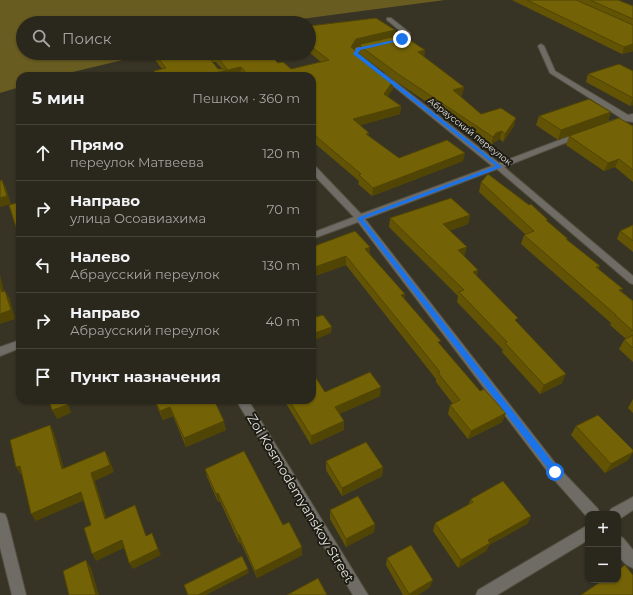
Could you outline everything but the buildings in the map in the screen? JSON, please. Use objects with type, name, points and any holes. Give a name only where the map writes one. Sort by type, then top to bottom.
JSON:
[{"type":"street","name":"Абраусский переулок","points":[[389,19],[408,34],[402,39],[358,49],[355,54],[499,167],[633,281]]},
{"type":"street","points":[[541,46],[552,72],[631,119]]},
{"type":"street","points":[[605,126],[631,119]]},
{"type":"street","points":[[316,234],[591,132]]},
{"type":"street","points":[[316,172],[360,218],[555,472],[590,511]]},
{"type":"street","points":[[0,352],[16,346]]},
{"type":"street","name":"Zoi Kosmodemyanskoy Street","points":[[244,404],[361,595]]},
{"type":"street","points":[[621,511],[633,503]]},
{"type":"street","points":[[0,519],[19,595]]},
{"type":"street","points":[[483,595],[585,534]]},
{"type":"street","points":[[621,547],[633,561]]},
{"type":"shaded area","points":[[0,0],[445,0],[316,17],[16,16],[16,60],[123,60],[73,72],[16,72],[16,88],[0,93]]},
{"type":"route","points":[[402,39],[358,49],[355,54],[499,167],[360,218],[555,472]]}]
